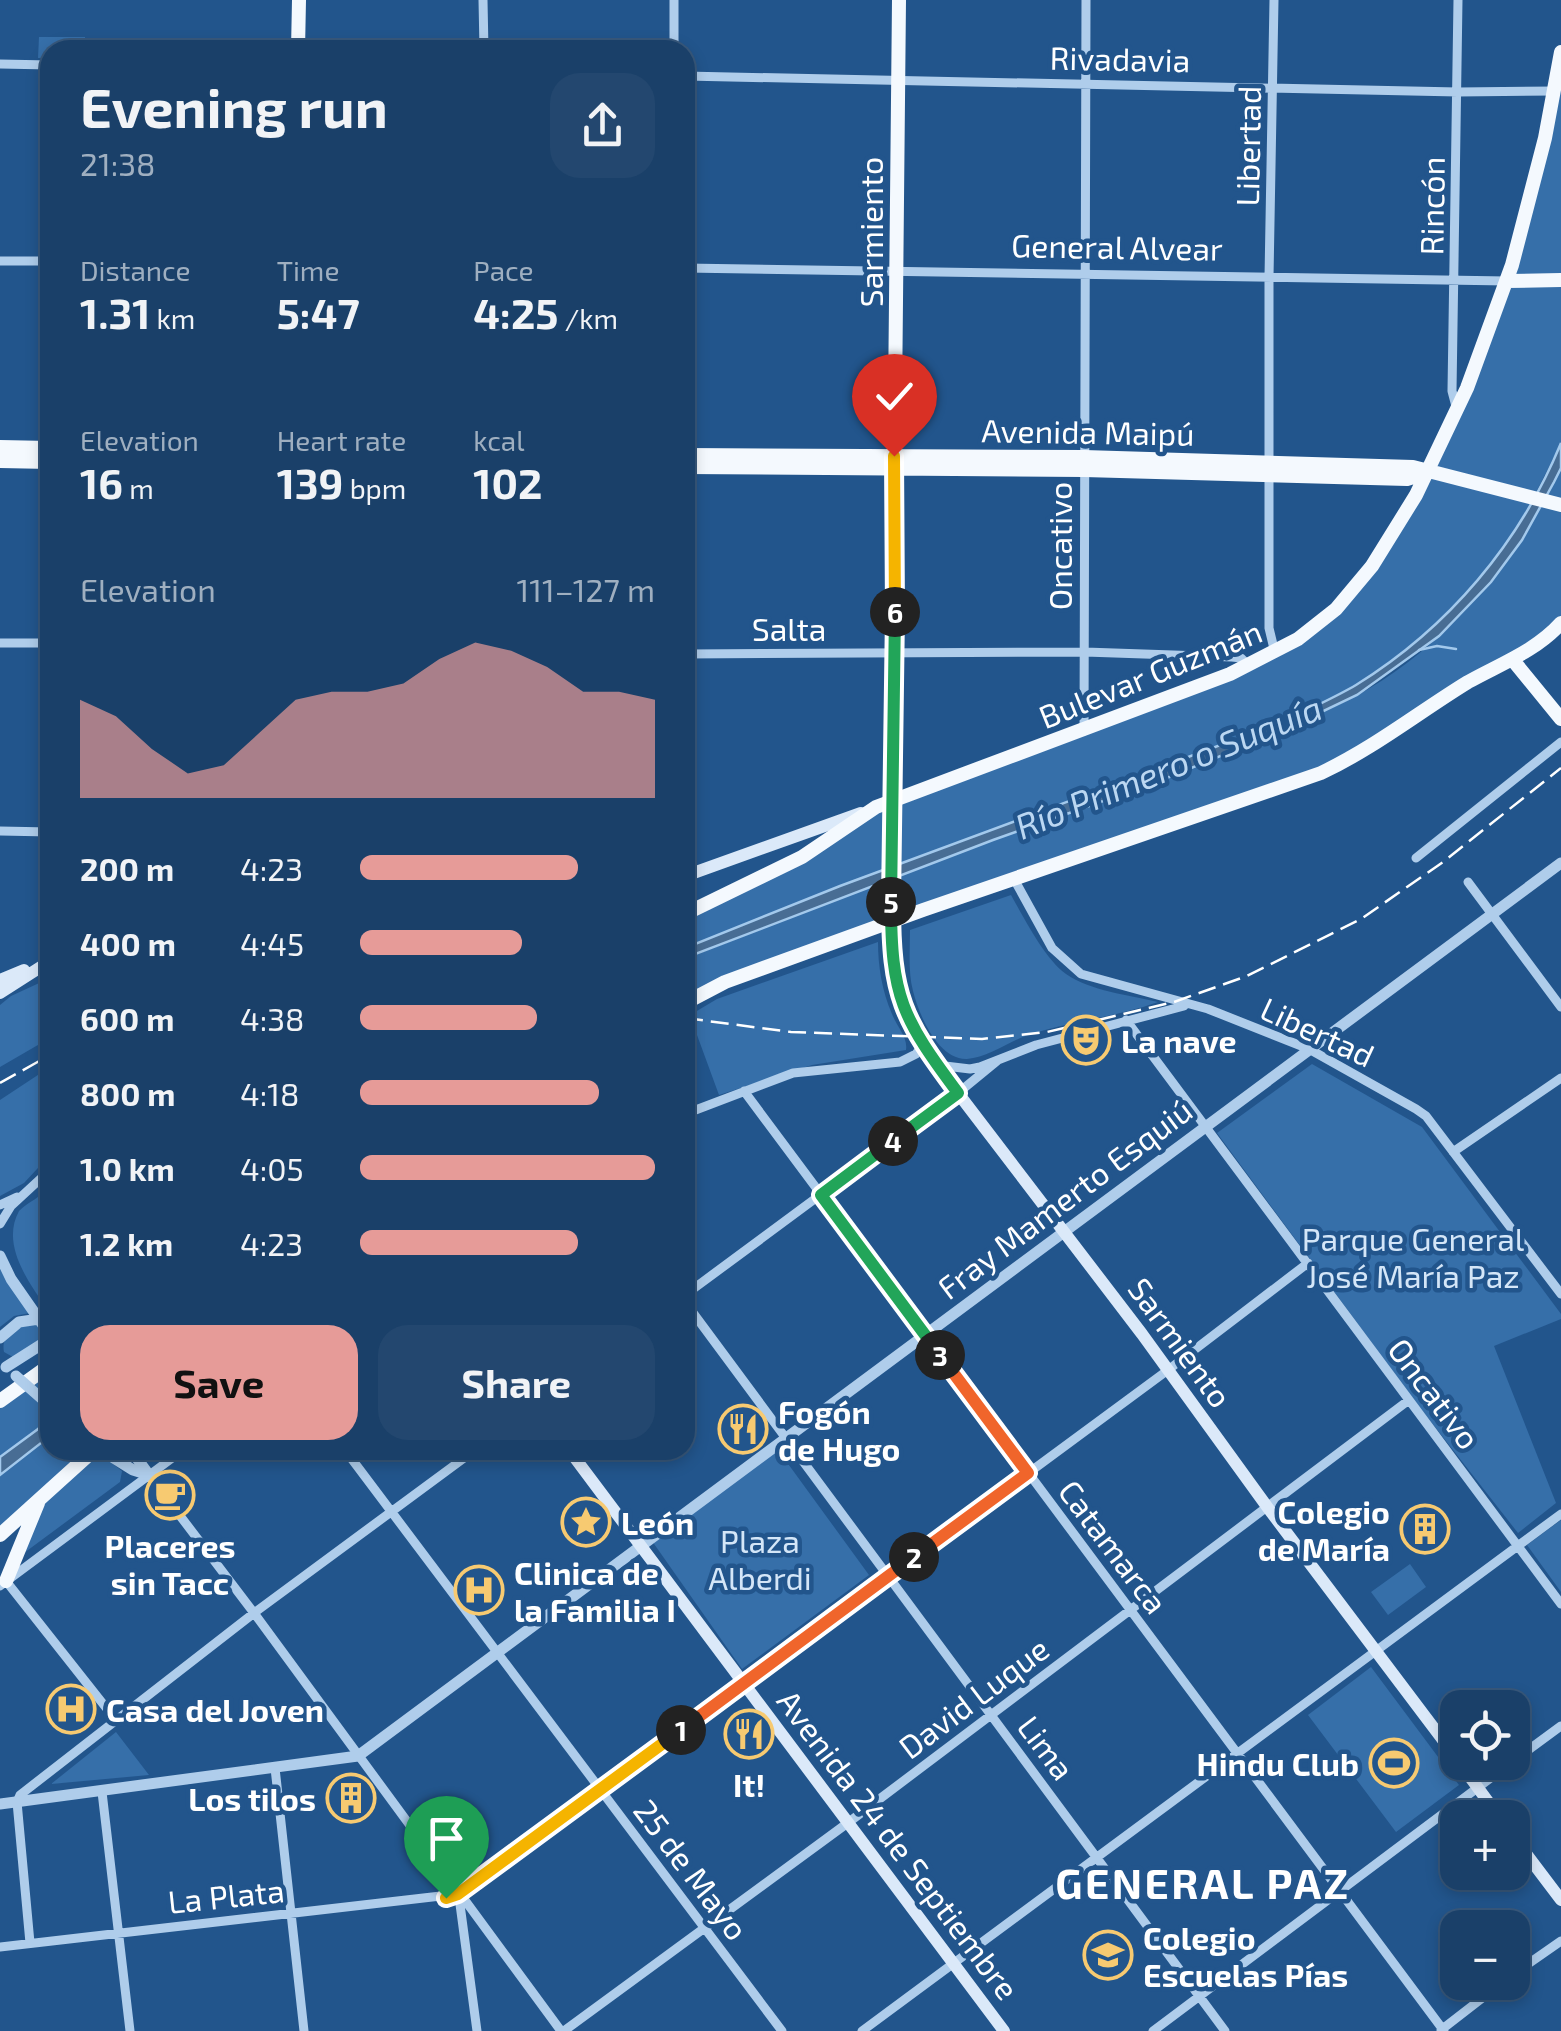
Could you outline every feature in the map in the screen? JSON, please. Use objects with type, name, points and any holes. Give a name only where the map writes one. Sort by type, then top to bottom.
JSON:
[{"type":"main road","points":[[298,40],[299,0]]},
{"type":"main road","name":"Sarmiento","points":[[899,0],[891,943],[901,1002],[922,1046],[1440,1737]]},
{"type":"main road","name":"Bulevar Guzmán","points":[[695,872],[1084,731],[1249,666],[1311,631],[1350,593],[1392,535],[1429,472],[1457,413],[1507,281],[1561,52]]},
{"type":"main road","name":"General Alvear","points":[[1507,281],[1554,280]]},
{"type":"main road","points":[[0,448],[40,448]]},
{"type":"main road","name":"Avenida Maipú","points":[[695,455],[894,464]]},
{"type":"main road","points":[[0,461],[40,462]]},
{"type":"main road","name":"Avenida Maipú","points":[[695,467],[1084,464],[1269,468],[1407,479],[1429,472],[1561,505]]},
{"type":"main road","points":[[695,998],[725,982],[1321,774],[1541,642],[1561,624]]},
{"type":"main road","points":[[1512,659],[1561,718]]},
{"type":"main road","points":[[695,909],[802,857],[876,808]]},
{"type":"main road","points":[[0,980],[40,965]]},
{"type":"main road","points":[[0,993],[40,967]]},
{"type":"main road","points":[[0,1401],[40,1372]]},
{"type":"main road","points":[[0,1535],[40,1498],[92,1460]]},
{"type":"main road","name":"Avenida 24 de Septiembre","points":[[577,1460],[1004,2031]]},
{"type":"main road","points":[[3,1583],[40,1498]]},
{"type":"main road","name":"Sarmiento","points":[[1472,1780],[1487,1800]]},
{"type":"main road","points":[[1530,1859],[1561,1900]]},
{"type":"street","points":[[484,0],[484,40]]},
{"type":"street","points":[[674,0],[674,40]]},
{"type":"street","name":"Oncativo","points":[[1084,731],[1086,0]]},
{"type":"street","name":"Libertad","points":[[1274,0],[1269,277],[1270,638],[1274,653]]},
{"type":"street","name":"Rincón","points":[[1457,413],[1452,392],[1458,0]]},
{"type":"street","points":[[0,64],[40,65]]},
{"type":"street","name":"Rivadavia","points":[[695,76],[1554,91]]},
{"type":"street","points":[[0,261],[40,261]]},
{"type":"street","name":"General Alvear","points":[[695,268],[1507,281]]},
{"type":"street","points":[[0,643],[40,643]]},
{"type":"street","name":"Salta","points":[[695,654],[1085,652],[1232,657],[1249,666]]},
{"type":"street","points":[[1416,858],[1561,742]]},
{"type":"street","points":[[0,831],[40,832]]},
{"type":"street","name":"Fray Mamerto Esquiú","points":[[358,1756],[1561,863]]},
{"type":"street","name":"Libertad","points":[[1014,879],[1052,948],[1081,974],[1191,1004],[1309,1049],[1416,1109],[1561,1293]]},
{"type":"street","points":[[1468,882],[1561,1007]]},
{"type":"street","points":[[937,1065],[970,1070],[1036,1045],[1191,1004]]},
{"type":"street","name":"Oncativo","points":[[1126,1020],[1561,1604]]},
{"type":"street","points":[[695,1110],[793,1074],[900,1062],[922,1046]]},
{"type":"street","points":[[695,1290],[996,1061]]},
{"type":"street","points":[[1453,1152],[1561,1078]]},
{"type":"street","name":"Catamarca","points":[[744,1091],[1442,2030]]},
{"type":"street","points":[[0,1224],[11,1206],[40,1180]]},
{"type":"street","points":[[0,1205],[28,1192]]},
{"type":"street","points":[[0,1256],[40,1322]]},
{"type":"street","points":[[458,1894],[1308,1263]]},
{"type":"street","name":"Lima","points":[[695,1312],[1225,2031]]},
{"type":"street","points":[[0,1338],[19,1322],[38,1319]]},
{"type":"street","points":[[40,1343],[3,1363],[40,1397]]},
{"type":"street","name":"David Luque","points":[[562,2031],[848,1822],[1410,1400]]},
{"type":"street","points":[[117,1460],[149,1475]]},
{"type":"street","points":[[138,1460],[562,2031]]},
{"type":"street","points":[[115,1719],[3,1583],[169,1460]]},
{"type":"street","name":"25 de Mayo","points":[[352,1460],[782,2031]]},
{"type":"street","points":[[30,1943],[17,1802],[35,1781],[461,1460]]},
{"type":"street","points":[[862,2031],[1561,1514]]},
{"type":"street","points":[[1530,1749],[1561,1726]]},
{"type":"street","points":[[0,1804],[358,1756]]},
{"type":"street","points":[[276,1768],[304,2031]]},
{"type":"street","points":[[1153,2031],[1488,1780]]},
{"type":"street","points":[[102,1792],[130,2031]]},
{"type":"street","points":[[458,1894],[477,2031]]},
{"type":"street","name":"La Plata","points":[[0,1947],[458,1894]]},
{"type":"street","points":[[1530,1963],[1561,1941]]},
{"type":"street","points":[[1442,2030],[1480,2000]]},
{"type":"green space","points":[[39,37],[85,37],[40,40],[38,58]]},
{"type":"green space","points":[[1561,52],[1561,443],[1519,526],[1501,552],[1445,616],[1389,663],[1353,687],[1288,720],[695,944],[695,909],[766,876],[876,807],[1177,697],[1322,622],[1416,495],[1512,265]]},
{"type":"green space","points":[[1561,468],[1561,623],[1364,751],[695,999],[695,955],[1178,772],[1356,696],[1421,652],[1476,598],[1501,568]]},
{"type":"green space","points":[[1011,895],[1043,948],[1066,974],[1098,988],[1158,1002],[1031,1034],[975,1058],[947,1052],[931,1034],[916,1001],[910,976],[910,930]]},
{"type":"green space","points":[[878,942],[883,987],[906,1050],[812,1065],[719,1095],[695,1036],[695,1012],[717,999]]},
{"type":"green space","points":[[40,983],[40,1044],[0,1067],[0,1005]]},
{"type":"green space","name":"Parque General José María Paz","points":[[1312,1064],[1422,1127],[1561,1314],[1561,1319],[1494,1346],[1556,1503],[1518,1533],[1417,1404],[1217,1133]]},
{"type":"green space","points":[[40,1074],[40,1166],[24,1183],[0,1196],[0,1100]]},
{"type":"green space","points":[[40,1196],[40,1299],[15,1251],[14,1224],[19,1211]]},
{"type":"green space","points":[[0,1268],[30,1313],[14,1316],[0,1327]]},
{"type":"green space","points":[[36,1324],[40,1340],[13,1357],[4,1352],[5,1340],[24,1326]]},
{"type":"green space","points":[[40,1372],[40,1427],[0,1457],[0,1401]]},
{"type":"green space","points":[[40,1444],[40,1460],[83,1460],[0,1535],[0,1475]]},
{"type":"green space","name":"Plaza Alberdi","points":[[778,1450],[869,1575],[742,1669],[652,1541]]},
{"type":"green space","points":[[93,1460],[108,1460],[122,1471],[120,1482],[24,1553],[36,1510]]},
{"type":"green space","points":[[1561,1520],[1561,1592],[1527,1545]]},
{"type":"green space","points":[[1410,1564],[1426,1587],[1388,1615],[1371,1592]]},
{"type":"green space","name":"Hindu Club","points":[[1371,1667],[1440,1760],[1440,1780],[1455,1780],[1459,1785],[1396,1832],[1308,1715]]},
{"type":"green space","points":[[116,1732],[149,1775],[51,1784]]},
{"type":"water","name":"Río Primero o Suquía","points":[[1561,443],[1561,468],[1554,482],[1522,540],[1491,582],[1439,636],[1357,695],[1157,782],[695,954],[695,944],[840,886],[1288,720],[1356,685],[1421,637],[1478,580],[1525,515]]},
{"type":"water","points":[[40,1427],[40,1444],[0,1475],[0,1457]]},
{"type":"waterway","points":[[1419,650],[1437,646],[1456,649]]},
{"type":"railway","points":[[695,1019],[791,1032],[982,1039],[1047,1032],[1174,1002],[1247,976],[1361,919],[1443,862],[1561,768]]},
{"type":"railway","points":[[0,1083],[40,1061]]},
{"type":"place","name":"La nave","points":[[1086,1040]]},
{"type":"place","name":"Fogón de Hugo","points":[[743,1429]]},
{"type":"place","name":"Placeres sin Tacc","points":[[170,1495]]},
{"type":"place","name":"León","points":[[586,1522]]},
{"type":"place","name":"Colegio de María","points":[[1425,1529]]},
{"type":"place","name":"Clinica de la Familia I","points":[[479,1590]]},
{"type":"place","name":"Casa del Joven","points":[[71,1709]]},
{"type":"place","name":"It!","points":[[749,1734]]},
{"type":"place","name":"Hindu Club","points":[[1394,1763]]},
{"type":"place","name":"Los tilos","points":[[351,1798]]},
{"type":"place","name":"Colegio Escuelas Pías","points":[[1108,1955]]},
{"type":"district","name":"GENERAL PAZ","points":[[1203,1882]]},
{"type":"route","points":[[446,1898],[458,1894],[1028,1473],[821,1195],[958,1093],[916,1038],[893,966],[894,456]]}]
